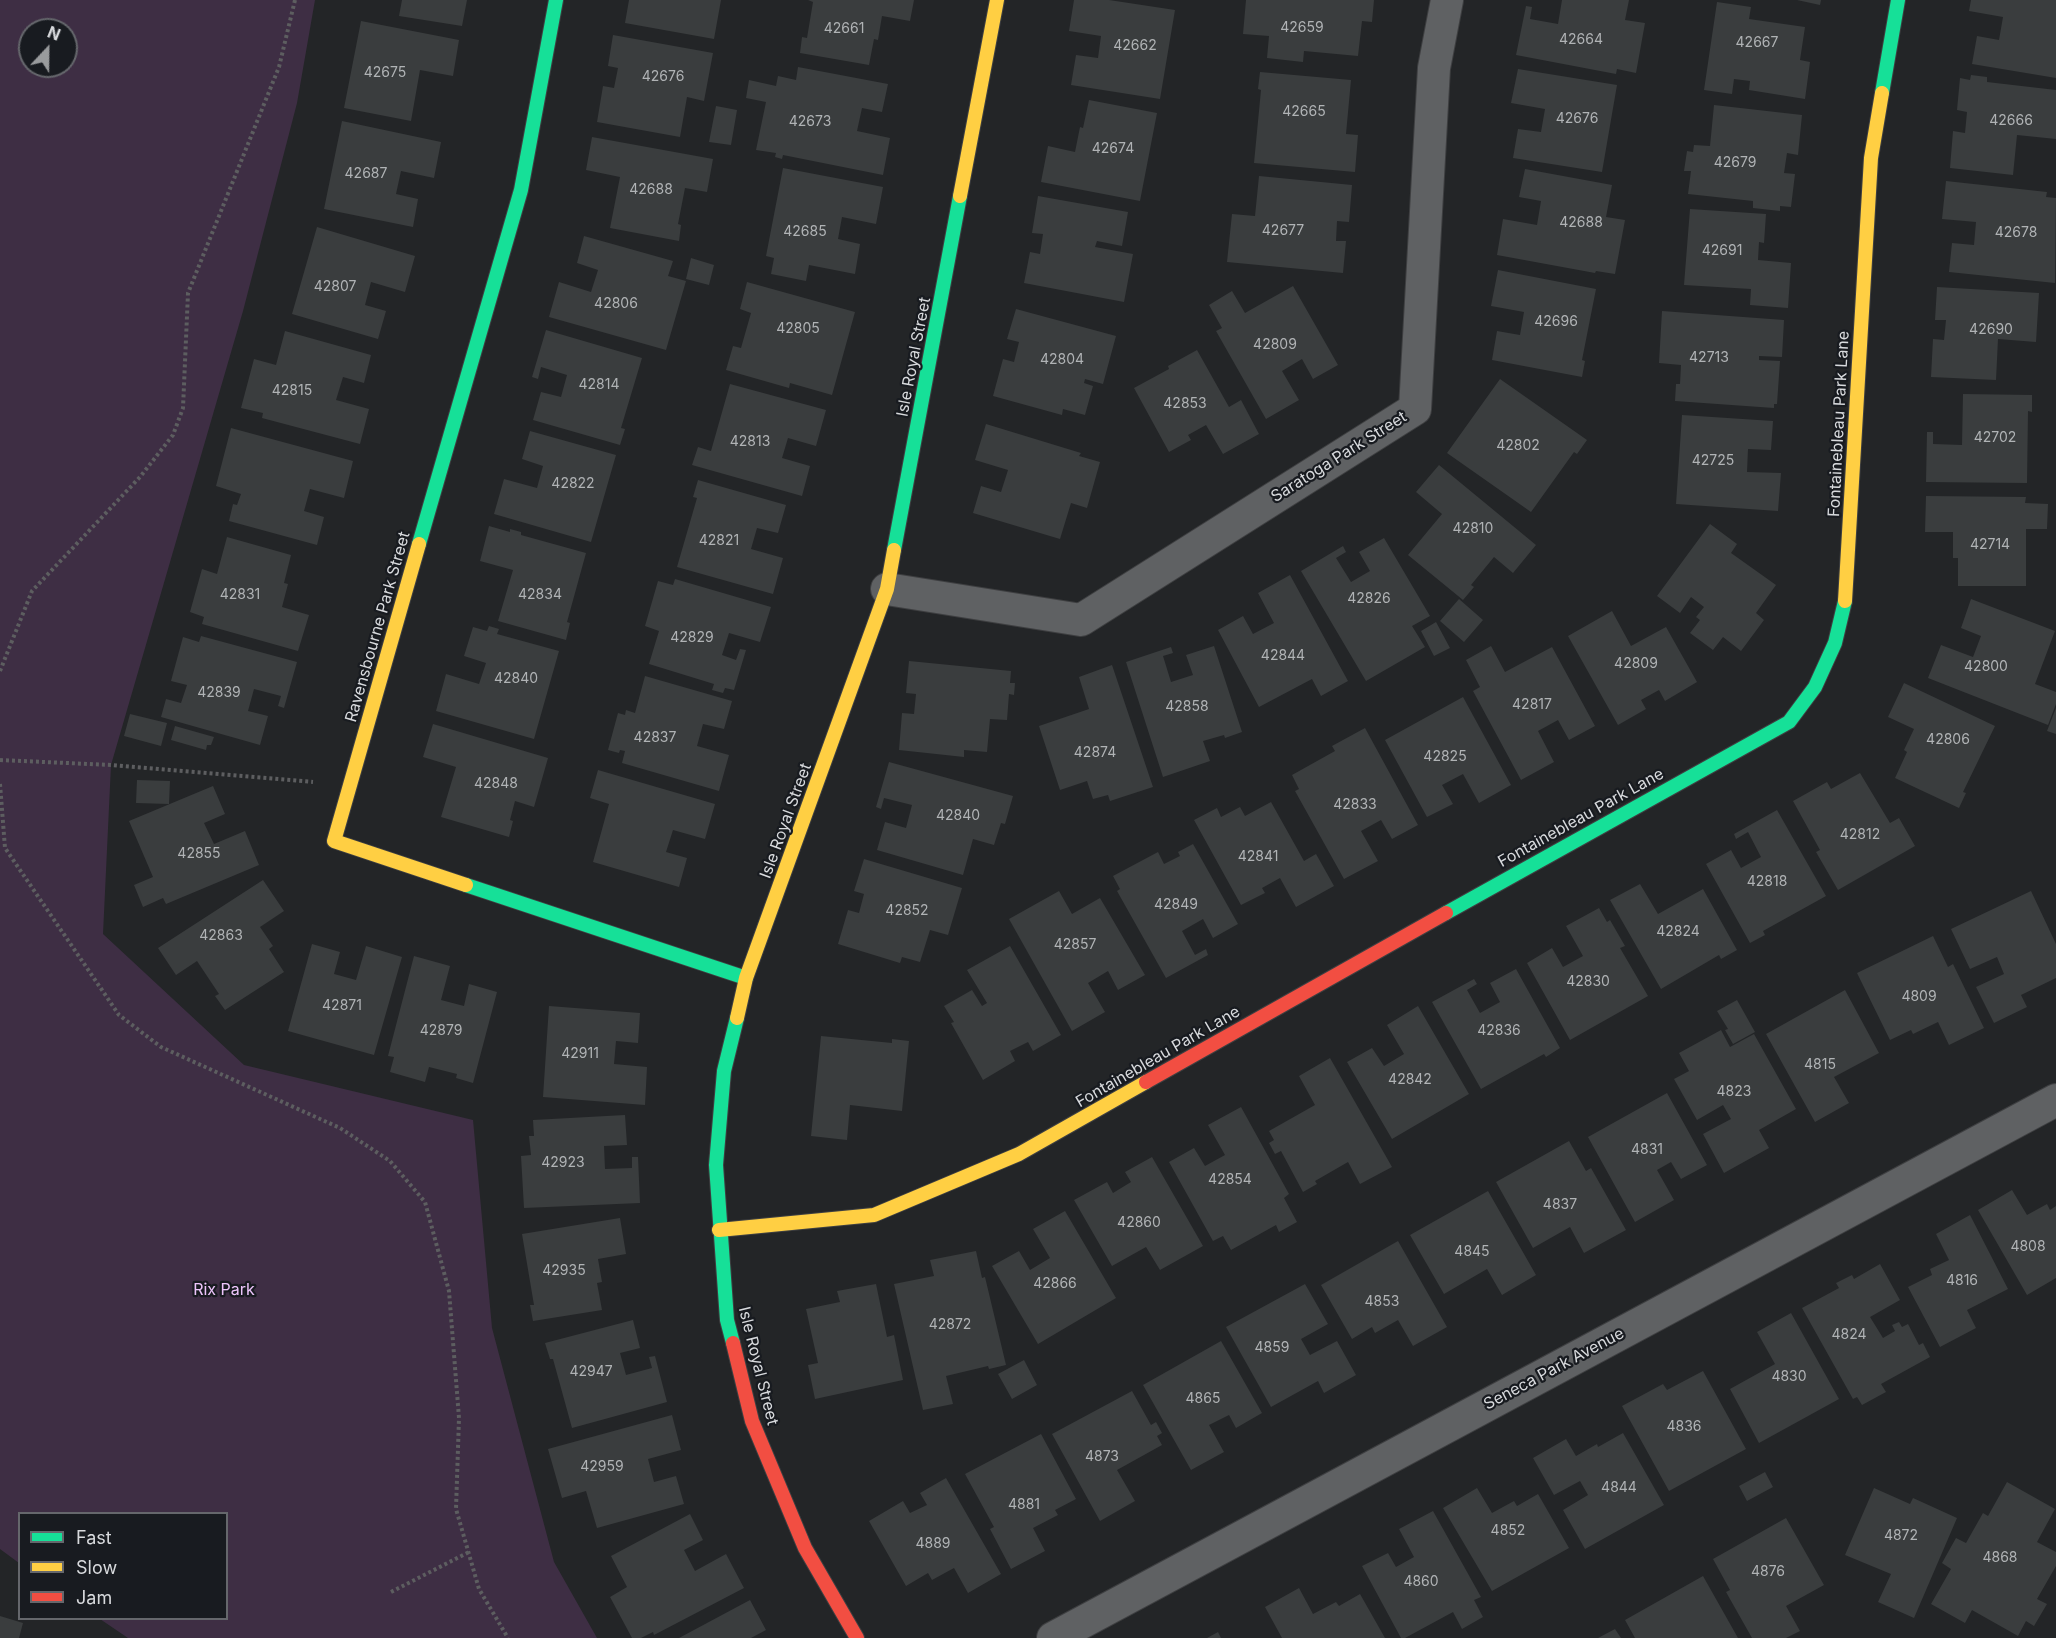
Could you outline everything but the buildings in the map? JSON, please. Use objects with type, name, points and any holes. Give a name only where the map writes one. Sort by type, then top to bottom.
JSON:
[{"type":"street","name":"Ravensbourne Park Street","points":[[556,0],[521,190],[334,841],[746,978]]},
{"type":"street","name":"Isle Royal Street","points":[[857,1638],[805,1548],[752,1421],[727,1320],[716,1164],[724,1071],[746,978],[887,589],[997,0]]},
{"type":"street","name":"Saratoga Park Street","points":[[887,589],[1082,620],[1415,409],[1434,68],[1447,0]]},
{"type":"street","name":"Fontainebleau Park Lane","points":[[720,1230],[874,1215],[1019,1154],[1452,909],[1789,722],[1815,687],[1835,643],[1845,603],[1871,158],[1898,0]]},
{"type":"street","name":"Seneca Park Avenue","points":[[1053,1638],[2056,1100]]},
{"type":"path","points":[[0,671],[32,591],[140,477],[173,435],[183,408],[188,293],[279,67],[295,0]]},
{"type":"path","points":[[0,760],[111,765],[350,785]]},
{"type":"path","points":[[0,784],[5,848],[118,1015],[161,1047],[340,1128],[390,1161],[425,1202],[449,1291],[459,1418],[456,1509],[479,1589],[508,1638]]},
{"type":"path","points":[[391,1592],[469,1552]]},
{"type":"green space","name":"Rix Park","points":[[0,0],[315,0],[297,103],[243,311],[111,765],[103,934],[244,1065],[473,1120],[492,1328],[554,1562],[597,1638],[128,1638],[101,1620],[228,1620],[228,1512],[18,1512],[18,1562],[0,1549]]},
{"type":"traffic: fast","points":[[419,544],[521,190],[556,0]]},
{"type":"traffic: fast","points":[[1882,93],[1898,0]]},
{"type":"traffic: fast","points":[[894,550],[960,196]]},
{"type":"traffic: fast","points":[[1446,913],[1789,722],[1815,687],[1835,643],[1845,601]]},
{"type":"traffic: fast","points":[[466,885],[746,978]]},
{"type":"traffic: fast","points":[[733,1343],[727,1320],[716,1165],[724,1071],[737,1018]]},
{"type":"traffic: slow","points":[[960,196],[997,0]]},
{"type":"traffic: slow","points":[[1845,601],[1871,158],[1882,93]]},
{"type":"traffic: slow","points":[[419,544],[334,841],[466,885]]},
{"type":"traffic: slow","points":[[737,1018],[746,978],[887,589],[894,550]]},
{"type":"traffic: slow","points":[[719,1230],[874,1215],[1019,1154],[1146,1082]]},
{"type":"traffic: jam","points":[[1146,1082],[1446,913]]},
{"type":"traffic: jam","points":[[733,1343],[752,1421],[805,1548],[857,1638]]}]
